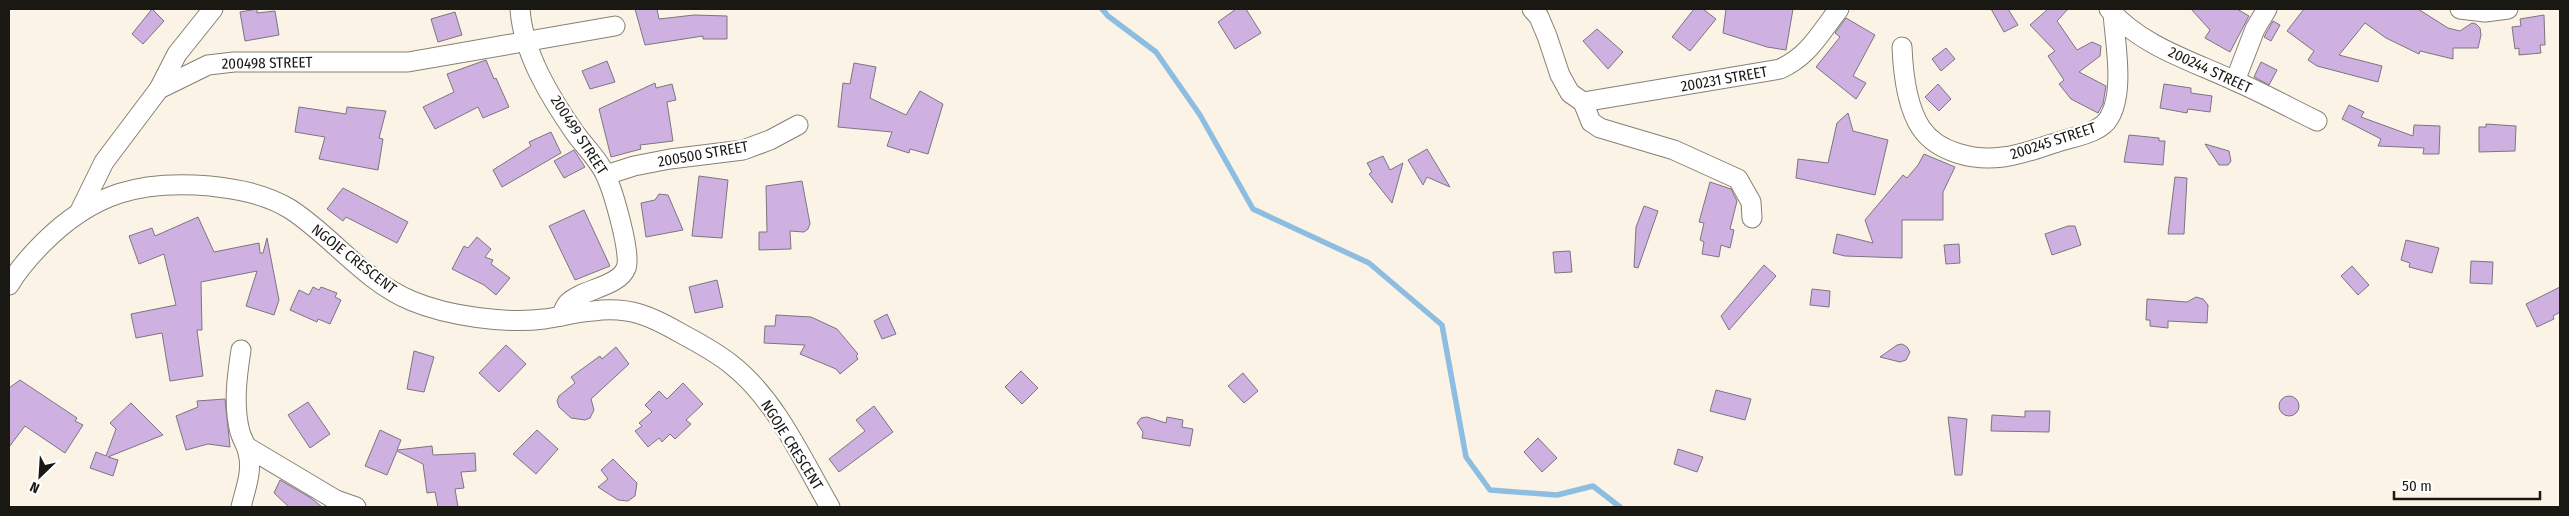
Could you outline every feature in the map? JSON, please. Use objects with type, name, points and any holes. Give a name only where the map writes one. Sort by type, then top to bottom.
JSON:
[{"type":"street","points":[[160,89],[177,54],[213,9]]},
{"type":"street","name":"200499 STREET","points":[[520,9],[525,40],[558,105],[606,175],[623,231],[627,256],[627,268],[619,278],[576,297],[567,304],[561,316]]},
{"type":"street","points":[[1532,9],[1539,17],[1560,75],[1570,93],[1582,102],[1591,122],[1600,128],[1674,150],[1738,179],[1746,190],[1751,202],[1752,218]]},
{"type":"street","name":"200231 STREET","points":[[1582,102],[1780,69],[1796,62],[1810,48],[1838,9]]},
{"type":"street","points":[[2235,81],[2255,29],[2267,9]]},
{"type":"street","points":[[2460,9],[2486,12],[2508,9]]},
{"type":"street","name":"200244 STREET","points":[[2111,11],[2135,32],[2182,59],[2235,81],[2317,121]]},
{"type":"street","name":"200245 STREET","points":[[1902,47],[1906,88],[1917,119],[1926,134],[1934,141],[1963,155],[1980,158],[2004,157],[2094,130],[2108,120],[2116,105],[2118,73],[2111,11]]},
{"type":"street","points":[[525,40],[615,26]]},
{"type":"street","name":"200498 STREET","points":[[80,211],[104,162],[160,89],[190,72],[217,64],[234,62],[408,62],[525,40]]},
{"type":"street","name":"200500 STREET","points":[[606,175],[634,166],[670,159],[743,150],[770,140],[798,125]]},
{"type":"street","name":"NGOJE CRESCENT","points":[[9,285],[31,256],[60,227],[80,211],[124,191],[156,186],[194,185],[260,195],[291,210],[380,282],[414,302],[475,318],[516,321],[617,309],[638,312],[697,342],[733,366],[772,407],[830,507]]},
{"type":"street","points":[[241,350],[236,386],[240,432],[247,447],[250,465],[241,507]]},
{"type":"street","points":[[247,447],[336,500],[356,507]]},
{"type":"building","points":[[152,9],[164,21],[143,44],[132,34]]},
{"type":"building","points":[[257,9],[257,13],[275,11],[279,35],[245,41],[240,12]]},
{"type":"building","points":[[635,9],[657,9],[659,19],[694,15],[727,16],[727,39],[703,39],[703,36],[645,45]]},
{"type":"building","points":[[1236,9],[1246,9],[1261,33],[1235,49],[1218,22]]},
{"type":"building","points":[[1694,9],[1703,9],[1716,19],[1690,51],[1672,37]]},
{"type":"building","points":[[1726,9],[1793,9],[1786,50],[1767,47],[1723,33]]},
{"type":"building","points":[[1991,9],[2008,9],[2018,25],[2004,32]]},
{"type":"building","points":[[2048,9],[2068,9],[2057,21],[2077,50],[2092,42],[2101,46],[2100,56],[2079,72],[2106,86],[2103,104],[2098,113],[2071,99],[2059,84],[2064,80],[2048,56],[2055,51],[2030,25]]},
{"type":"building","points":[[2191,9],[2237,9],[2249,16],[2230,52],[2205,38],[2210,30]]},
{"type":"building","points":[[2304,9],[2418,9],[2448,28],[2460,31],[2472,23],[2476,24],[2480,28],[2481,35],[2478,48],[2453,48],[2453,59],[2420,51],[2419,54],[2386,38],[2365,23],[2339,55],[2382,66],[2378,82],[2317,66],[2308,60],[2314,51],[2287,31]]},
{"type":"building","points":[[455,12],[462,35],[438,42],[431,19]]},
{"type":"building","points":[[2544,15],[2545,45],[2540,45],[2541,53],[2519,55],[2519,48],[2515,49],[2512,27],[2521,26],[2520,19]]},
{"type":"building","points":[[1846,18],[1875,35],[1853,76],[1866,83],[1856,99],[1816,67],[1840,37],[1835,33]]},
{"type":"building","points":[[2273,21],[2280,25],[2271,41],[2264,37]]},
{"type":"building","points":[[1597,29],[1623,52],[1608,69],[1583,41]]},
{"type":"building","points":[[1946,48],[1955,59],[1941,71],[1932,59]]},
{"type":"building","points":[[486,60],[509,107],[483,118],[478,107],[435,129],[423,107],[454,92],[447,74]]},
{"type":"building","points":[[607,61],[615,82],[590,89],[582,71]]},
{"type":"building","points":[[2261,62],[2277,70],[2269,85],[2254,77]]},
{"type":"building","points":[[854,63],[876,67],[870,98],[906,115],[920,91],[943,104],[928,154],[910,149],[909,153],[887,146],[892,132],[838,127],[843,83],[850,84]]},
{"type":"building","points":[[655,83],[656,88],[672,84],[676,100],[667,102],[673,141],[640,145],[641,149],[611,157],[599,109]]},
{"type":"building","points":[[1938,84],[1951,99],[1939,111],[1925,97]]},
{"type":"building","points":[[2164,84],[2191,88],[2191,93],[2212,96],[2210,112],[2188,109],[2187,113],[2160,108]]},
{"type":"building","points":[[2349,105],[2364,112],[2361,117],[2413,136],[2414,125],[2440,126],[2439,154],[2423,154],[2424,148],[2378,146],[2381,139],[2342,119]]},
{"type":"building","points":[[299,107],[346,114],[347,107],[386,111],[379,138],[383,139],[378,170],[319,159],[325,137],[295,132]]},
{"type":"building","points":[[1848,113],[1853,131],[1888,140],[1875,195],[1796,178],[1798,159],[1828,163],[1837,123]]},
{"type":"building","points":[[2486,124],[2516,126],[2515,151],[2479,152],[2479,127],[2486,127]]},
{"type":"building","points":[[551,132],[561,153],[502,187],[493,170],[531,146],[529,142]]},
{"type":"building","points":[[2129,135],[2159,138],[2159,141],[2165,141],[2163,165],[2124,162]]},
{"type":"building","points":[[2205,144],[2229,151],[2231,161],[2228,165],[2219,165]]},
{"type":"building","points":[[1427,149],[1450,187],[1427,177],[1423,185],[1408,160]]},
{"type":"building","points":[[574,150],[585,167],[564,178],[554,161]]},
{"type":"building","points":[[1924,154],[1955,167],[1943,192],[1943,220],[1902,220],[1902,258],[1845,256],[1833,253],[1837,234],[1873,243],[1865,220],[1903,175],[1907,178]]},
{"type":"building","points":[[1383,156],[1390,170],[1403,163],[1392,203],[1369,174],[1372,172],[1367,163]]},
{"type":"building","points":[[699,176],[728,180],[722,238],[692,236]]},
{"type":"building","points":[[2175,177],[2187,178],[2184,234],[2168,234]]},
{"type":"building","points":[[802,181],[810,224],[808,229],[804,232],[790,231],[791,249],[759,250],[759,232],[767,232],[766,186]]},
{"type":"building","points":[[1710,182],[1731,189],[1737,201],[1730,229],[1734,230],[1730,248],[1721,245],[1719,257],[1702,254],[1704,242],[1700,240],[1704,223],[1699,222]]},
{"type":"building","points":[[343,188],[408,222],[397,243],[346,217],[343,221],[327,209]]},
{"type":"building","points":[[659,194],[668,195],[683,230],[646,237],[641,203],[655,200]]},
{"type":"building","points":[[1644,206],[1658,211],[1638,268],[1634,267],[1636,227]]},
{"type":"building","points":[[584,210],[610,266],[575,280],[549,226]]},
{"type":"building","points":[[198,217],[214,252],[259,243],[260,253],[263,253],[267,238],[279,300],[274,315],[246,306],[257,271],[201,282],[202,330],[197,330],[203,376],[170,381],[162,333],[136,338],[131,314],[176,305],[164,254],[139,264],[129,236],[152,228],[155,236]]},
{"type":"building","points":[[2068,226],[2075,226],[2081,245],[2052,255],[2045,234]]},
{"type":"building","points":[[477,237],[491,249],[485,257],[493,260],[491,264],[510,278],[496,295],[484,285],[452,269],[464,246],[468,248]]},
{"type":"building","points":[[2406,240],[2439,248],[2432,273],[2409,267],[2410,263],[2401,260]]},
{"type":"building","points":[[1959,244],[1960,263],[1946,264],[1944,245]]},
{"type":"building","points":[[1570,251],[1572,272],[1555,273],[1553,252]]},
{"type":"building","points":[[2471,261],[2493,262],[2492,284],[2470,283]]},
{"type":"building","points":[[1764,265],[1776,276],[1729,330],[1721,316]]},
{"type":"building","points":[[2352,266],[2369,285],[2358,295],[2341,276]]},
{"type":"building","points":[[717,280],[723,307],[695,313],[689,287]]},
{"type":"building","points":[[313,287],[319,290],[321,287],[337,293],[335,297],[341,300],[330,324],[318,319],[317,322],[290,310],[299,290],[309,295]]},
{"type":"building","points":[[2560,287],[2560,312],[2553,316],[2554,319],[2537,327],[2526,304]]},
{"type":"building","points":[[1812,289],[1830,291],[1829,307],[1810,305]]},
{"type":"building","points":[[2196,297],[2203,299],[2208,305],[2207,323],[2168,321],[2168,328],[2150,326],[2150,320],[2146,320],[2147,299],[2187,302]]},
{"type":"building","points":[[887,314],[896,334],[882,339],[874,321]]},
{"type":"building","points":[[776,315],[811,317],[837,329],[858,354],[856,356],[858,359],[840,374],[836,369],[800,354],[805,345],[764,343],[765,326],[775,326]]},
{"type":"building","points":[[1902,344],[1910,352],[1906,360],[1900,362],[1880,357],[1897,345]]},
{"type":"building","points":[[506,345],[526,364],[499,392],[479,373]]},
{"type":"building","points":[[616,347],[629,364],[591,399],[594,410],[590,418],[585,420],[571,418],[559,407],[557,401],[559,396],[575,383],[571,377],[600,356],[602,359]]},
{"type":"building","points":[[414,351],[434,357],[424,392],[407,389]]},
{"type":"building","points":[[1021,371],[1038,388],[1022,404],[1005,387]]},
{"type":"building","points":[[1243,373],[1258,391],[1244,403],[1228,386]]},
{"type":"building","points":[[20,380],[77,418],[75,421],[83,425],[65,453],[25,426],[9,447],[9,388]]},
{"type":"building","points":[[683,383],[703,404],[686,420],[691,424],[675,439],[670,434],[662,442],[659,438],[648,447],[635,431],[642,426],[639,423],[652,412],[645,405],[659,391],[667,399]]},
{"type":"building","points":[[1716,390],[1751,399],[1745,420],[1710,411]]},
{"type":"building","points":[[2289,396],[2296,399],[2299,406],[2296,413],[2289,416],[2282,413],[2279,406],[2282,399]]},
{"type":"building","points":[[225,399],[230,447],[208,444],[186,450],[176,416],[198,407],[197,401]]},
{"type":"building","points":[[308,402],[330,434],[310,448],[288,415]]},
{"type":"building","points":[[131,403],[163,435],[108,457],[118,460],[113,476],[90,468],[96,452],[106,456],[116,429],[110,423]]},
{"type":"building","points":[[874,406],[893,432],[839,472],[829,459],[865,431],[856,420]]},
{"type":"building","points":[[2025,411],[2050,411],[2049,432],[1991,431],[1992,415],[2025,417]]},
{"type":"building","points":[[1147,417],[1166,423],[1167,417],[1183,420],[1182,427],[1193,429],[1190,446],[1142,438],[1143,432],[1137,423],[1141,418]]},
{"type":"building","points":[[1948,417],[1967,419],[1962,475],[1955,475]]},
{"type":"building","points":[[380,430],[401,440],[397,450],[432,446],[433,455],[475,453],[476,471],[461,472],[464,488],[455,489],[458,507],[438,507],[435,492],[427,493],[423,464],[397,451],[387,475],[365,466]]},
{"type":"building","points":[[537,430],[558,449],[536,474],[513,454]]},
{"type":"building","points":[[1538,438],[1557,458],[1542,472],[1524,452]]},
{"type":"building","points":[[1678,449],[1703,457],[1697,472],[1674,464]]},
{"type":"building","points":[[613,459],[637,483],[635,496],[628,501],[618,500],[598,487],[608,479],[601,470]]},
{"type":"building","points":[[280,480],[311,498],[322,507],[289,507],[274,493]]},
{"type":"waterway","points":[[1102,9],[1108,16],[1156,52],[1200,115],[1253,209],[1369,263],[1442,325],[1466,457],[1490,490],[1557,495],[1593,486],[1620,507]]}]
